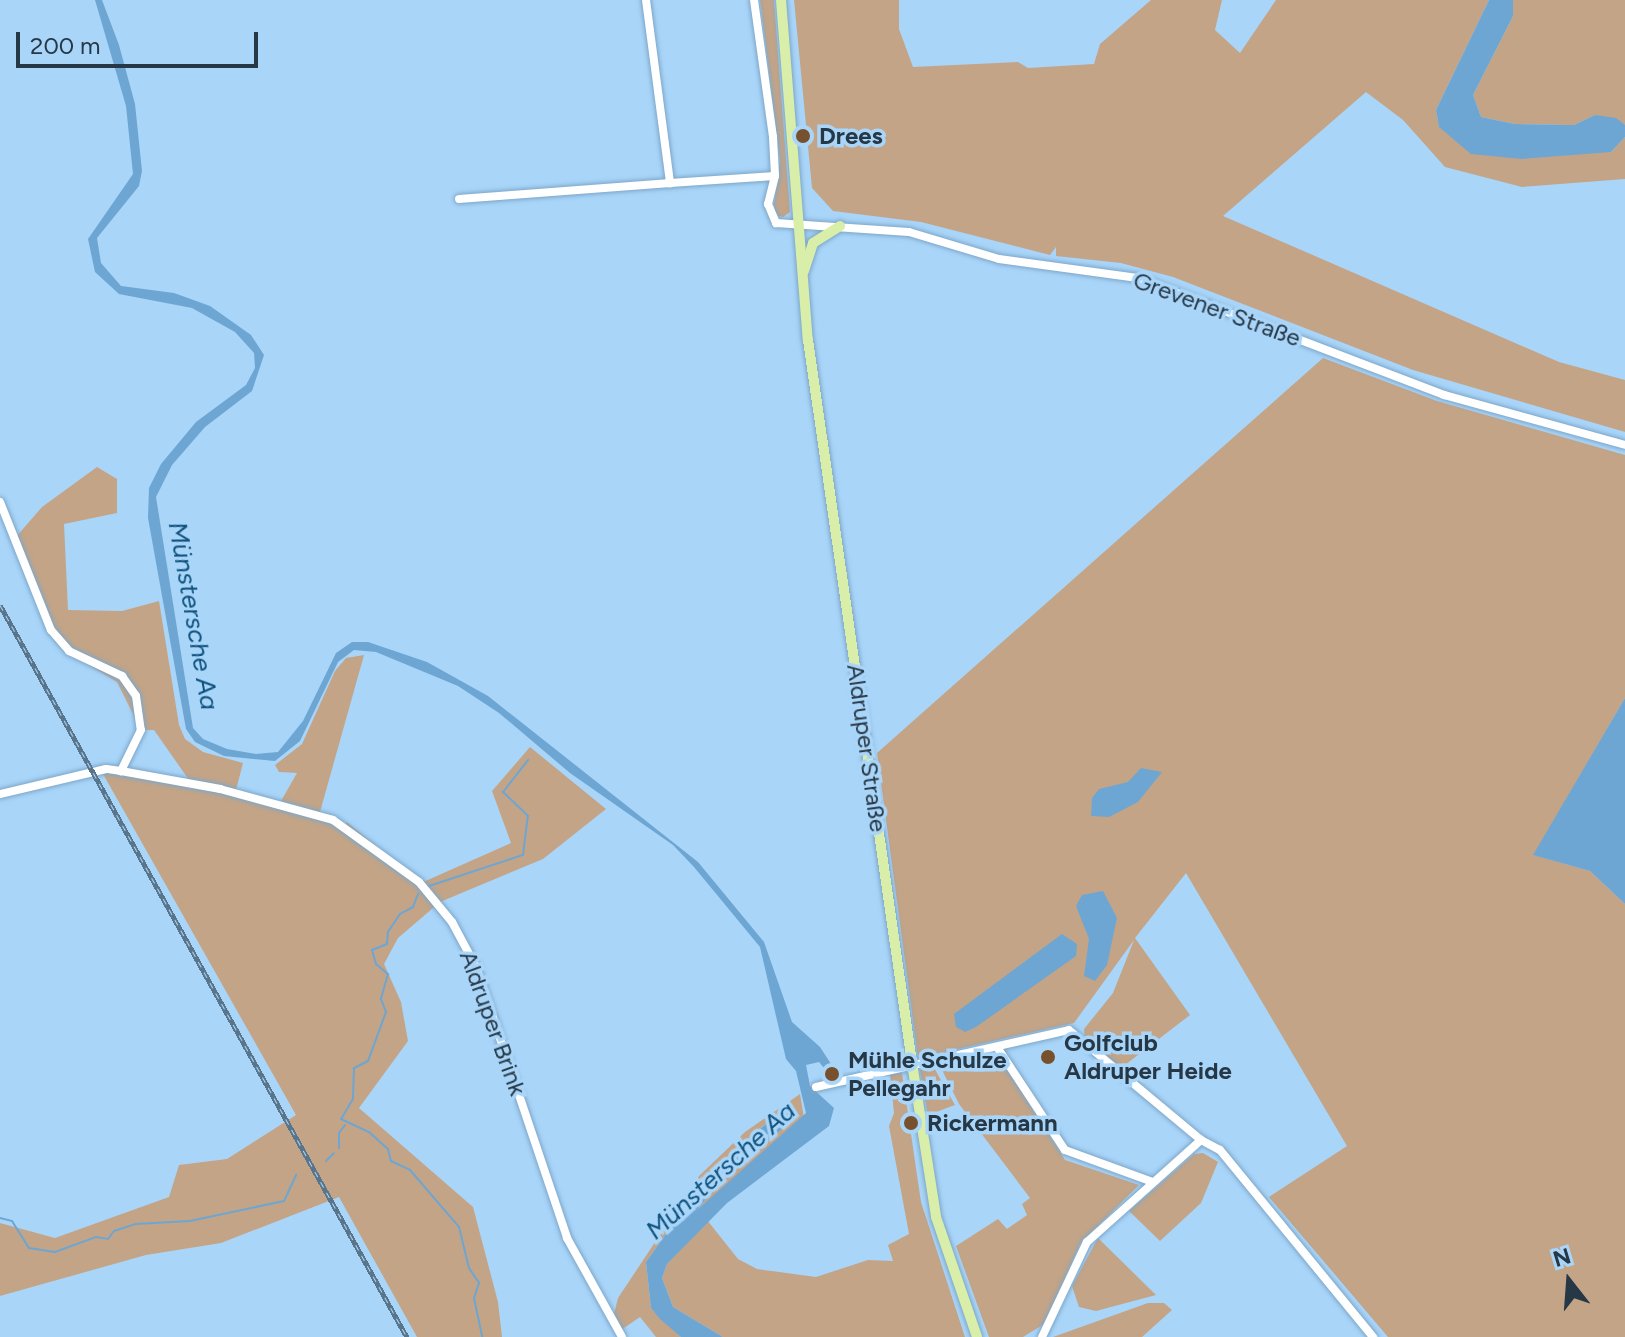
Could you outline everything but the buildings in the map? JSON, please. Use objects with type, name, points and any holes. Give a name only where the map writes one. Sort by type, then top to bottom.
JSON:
[{"type":"main road","name":"Aldruper Straße","points":[[781,0],[802,276],[912,1063],[936,1217],[977,1337]]},
{"type":"main road","points":[[802,276],[813,243],[840,226]]},
{"type":"street","points":[[646,0],[670,183]]},
{"type":"street","points":[[754,0],[775,176],[770,217],[798,224]]},
{"type":"street","points":[[459,199],[775,176]]},
{"type":"street","name":"Grevener Straße","points":[[798,224],[909,232],[999,259],[1138,278],[1444,395],[1625,445]]},
{"type":"street","points":[[0,502],[51,630],[69,651],[113,668],[136,696],[141,730],[121,771]]},
{"type":"street","name":"Aldruper Brink","points":[[0,794],[106,769],[220,789],[333,820],[419,882],[452,922],[476,967],[567,1238],[622,1337]]},
{"type":"street","points":[[816,1087],[1069,1030],[1201,1140],[1220,1150],[1259,1193],[1373,1337]]},
{"type":"street","points":[[997,1047],[1065,1150],[1153,1182]]},
{"type":"street","points":[[1042,1337],[1087,1242],[1201,1140]]},
{"type":"shaded area","points":[[760,0],[774,0],[790,212],[783,217],[776,215],[774,205],[780,161]]},
{"type":"shaded area","points":[[794,0],[899,0],[899,29],[913,67],[1018,62],[1028,68],[1094,64],[1100,44],[1151,0],[1222,0],[1215,30],[1240,53],[1276,0],[1489,0],[1436,110],[1439,127],[1611,152],[1625,137],[1625,179],[1522,187],[1445,167],[1403,120],[1366,92],[1223,216],[1559,362],[1625,380],[1625,432],[1413,370],[1173,277],[1121,263],[1056,256],[1056,247],[1050,255],[921,222],[833,211],[812,188]]},
{"type":"shaded area","points":[[1513,0],[1625,0],[1625,125],[1595,115],[1574,125],[1515,124],[1481,117],[1473,95],[1513,16]]},
{"type":"shaded area","points":[[1323,358],[1437,401],[1625,455],[1625,698],[1534,855],[1590,871],[1625,904],[1625,1337],[1388,1337],[1269,1197],[1347,1146],[1186,873],[1135,938],[1190,1015],[1121,1068],[1085,1039],[1084,1029],[1113,993],[1134,940],[1074,1023],[918,1058],[877,753]]},
{"type":"shaded area","points":[[97,467],[117,479],[117,513],[64,524],[68,610],[122,611],[159,601],[179,725],[185,739],[203,752],[243,763],[236,790],[189,780],[154,730],[141,730],[117,682],[68,653],[51,630],[16,537],[42,507]]},
{"type":"shaded area","points":[[364,655],[320,812],[281,801],[297,773],[279,772],[275,765],[302,744],[335,671],[346,658]]},
{"type":"shaded area","points":[[530,747],[606,809],[543,859],[440,902],[398,938],[384,964],[401,1002],[408,1041],[359,1108],[473,1207],[498,1302],[502,1337],[417,1337],[339,1197],[221,1243],[146,1255],[0,1296],[0,1223],[55,1238],[169,1197],[179,1165],[227,1159],[296,1115],[103,774],[114,772],[219,791],[342,827],[347,822],[421,883],[511,843],[492,791]]},
{"type":"shaded area","points":[[976,1052],[1000,1056],[1065,1160],[1139,1185],[1080,1244],[1046,1323],[1023,1337],[989,1337],[956,1246],[998,1219],[1007,1229],[1027,1215],[1022,1204],[1030,1198],[959,1104],[939,1064],[933,1066],[955,1105],[928,1115],[920,1071],[925,1063]]},
{"type":"shaded area","points":[[902,1073],[921,1202],[965,1337],[723,1337],[673,1307],[662,1278],[667,1264],[707,1220],[738,1259],[757,1269],[816,1277],[868,1260],[893,1261],[888,1245],[909,1234],[889,1126],[894,1113],[890,1074]]},
{"type":"shaded area","points":[[800,1094],[804,1118],[697,1210],[728,1172],[786,1126],[777,1114],[739,1146],[695,1193],[646,1262],[651,1308],[681,1337],[656,1337],[640,1317],[621,1330],[614,1314],[618,1298],[699,1176],[745,1132]]},
{"type":"shaded area","points":[[1203,1153],[1218,1162],[1201,1203],[1160,1241],[1129,1211],[1194,1154]]},
{"type":"shaded area","points":[[1098,1238],[1156,1295],[1096,1311],[1079,1307],[1072,1286]]},
{"type":"shaded area","points":[[1148,1303],[1164,1303],[1172,1310],[1142,1337],[1053,1337]]},
{"type":"water","name":"Münstersche Aa","points":[[95,0],[102,0],[119,45],[135,104],[142,171],[139,186],[97,238],[101,263],[121,286],[174,293],[210,306],[251,335],[264,355],[252,391],[205,427],[172,465],[156,497],[193,728],[203,739],[227,749],[256,754],[278,752],[303,721],[336,653],[352,642],[368,642],[427,662],[488,696],[698,862],[764,942],[792,1022],[820,1047],[833,1067],[824,1068],[819,1062],[806,1065],[810,1086],[834,1108],[829,1126],[727,1203],[667,1264],[662,1278],[673,1307],[723,1337],[681,1337],[660,1319],[651,1308],[646,1262],[695,1193],[739,1146],[778,1114],[786,1126],[728,1172],[697,1210],[806,1113],[796,1071],[786,1059],[760,947],[694,867],[673,845],[570,773],[499,713],[458,686],[376,652],[354,650],[338,662],[300,741],[275,761],[224,756],[195,742],[186,729],[148,518],[149,488],[161,464],[196,422],[246,385],[255,368],[254,353],[235,332],[192,308],[119,294],[95,272],[88,239],[133,174],[126,106]]},
{"type":"water","points":[[1489,0],[1513,0],[1513,16],[1473,95],[1481,117],[1515,124],[1574,125],[1595,115],[1616,118],[1625,125],[1625,137],[1611,152],[1522,159],[1471,154],[1439,127],[1436,110]]},
{"type":"water","points":[[1625,698],[1625,904],[1590,871],[1533,855]]},
{"type":"water","points":[[1141,768],[1162,772],[1138,802],[1109,817],[1091,816],[1092,798],[1099,789],[1128,782]]},
{"type":"water","points":[[1103,891],[1117,918],[1107,965],[1095,981],[1084,976],[1089,939],[1076,906],[1082,895]]},
{"type":"water","points":[[1062,934],[1077,944],[1076,956],[976,1027],[965,1032],[956,1027],[954,1014]]},
{"type":"waterway","points":[[429,886],[523,855],[528,816],[503,792],[528,760]]},
{"type":"waterway","points":[[418,894],[413,907],[400,914],[388,932],[387,944],[372,950],[376,964],[388,974],[381,999],[386,1012],[368,1061],[354,1068],[353,1099],[341,1119],[369,1132],[388,1149],[391,1161],[410,1170],[459,1227],[469,1268],[479,1283],[474,1298],[482,1337]]},
{"type":"waterway","points":[[339,1148],[339,1133],[345,1125]]},
{"type":"waterway","points":[[326,1161],[334,1153]]},
{"type":"waterway","points":[[0,1218],[12,1221],[29,1248],[55,1252],[96,1237],[108,1239],[114,1231],[136,1224],[190,1221],[284,1201],[296,1175]]},
{"type":"railway","points":[[0,605],[407,1337]]},
{"type":"place","name":"Drees","points":[[803,136]]},
{"type":"place","name":"Golfclub Aldruper Heide","points":[[1048,1057]]},
{"type":"place","name":"Mühle Schulze Pellegahr","points":[[832,1074]]},
{"type":"place","name":"Rickermann","points":[[911,1123]]}]
